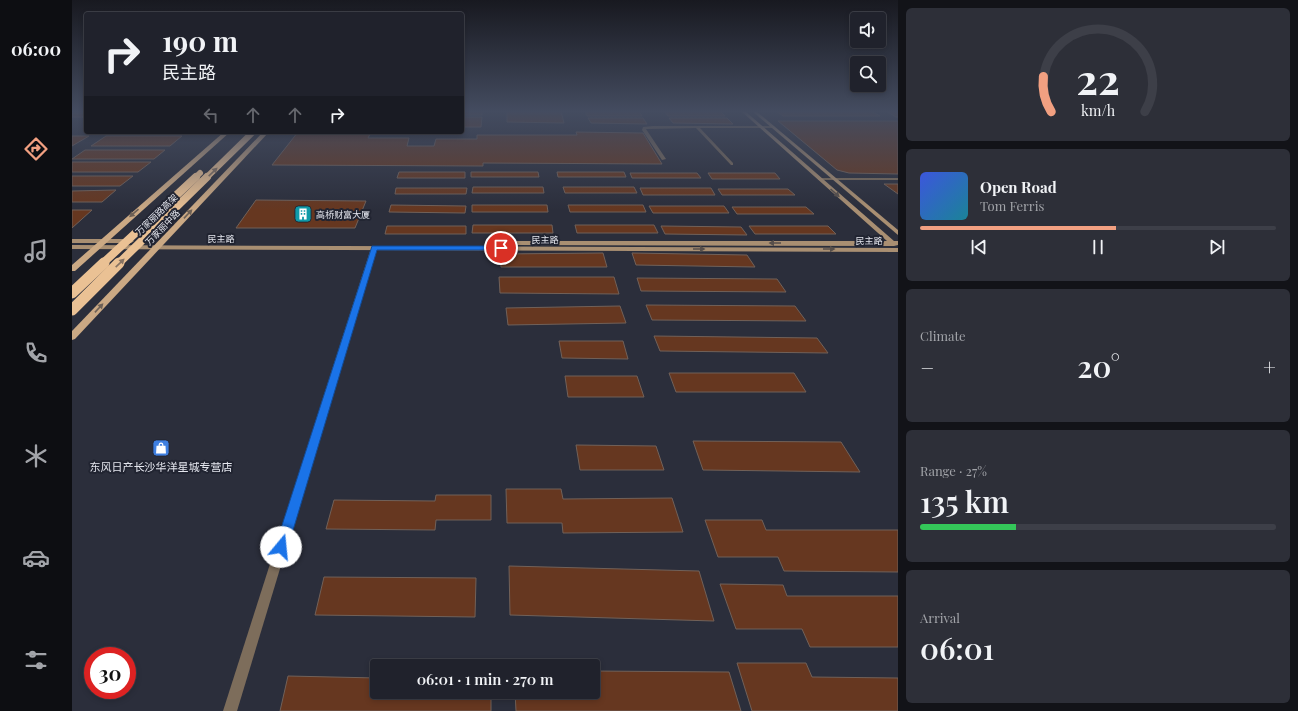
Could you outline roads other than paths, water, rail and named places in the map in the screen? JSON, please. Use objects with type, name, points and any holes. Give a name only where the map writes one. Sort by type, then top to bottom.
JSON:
[{"type":"highway","name":"万家丽路高架","points":[[72,293],[230,144]]},
{"type":"highway","name":"万家丽路高架","points":[[72,310],[241,144]]},
{"type":"main road","points":[[72,269],[213,144]]},
{"type":"main road","name":"万家丽中路","points":[[72,337],[254,144]]},
{"type":"street","points":[[654,144],[664,159]]},
{"type":"street","points":[[713,144],[731,164]]},
{"type":"street","points":[[780,144],[895,243],[898,249]]},
{"type":"street","points":[[793,144],[898,233]]},
{"type":"street","points":[[820,179],[898,179]]},
{"type":"street","name":"民主路","points":[[72,241],[374,248],[898,249]]},
{"type":"street","name":"民主路","points":[[72,246],[97,247],[159,244],[895,243]]},
{"type":"street","points":[[230,711],[374,248]]},
{"type":"place","name":"高桥财富大厦","points":[[303,214]]},
{"type":"place","name":"东风日产长沙华洋星城专营店","points":[[161,448]]}]
